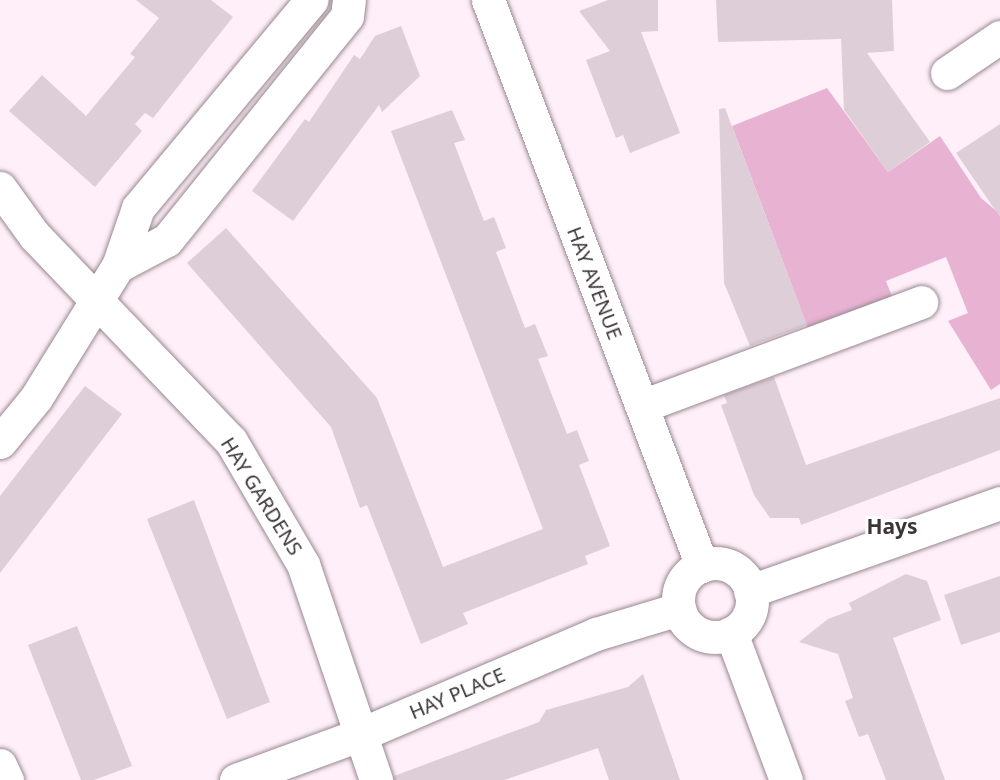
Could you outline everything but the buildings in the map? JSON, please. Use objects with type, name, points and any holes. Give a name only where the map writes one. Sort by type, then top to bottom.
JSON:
[{"type":"street","points":[[0,442],[36,398],[96,296],[118,266],[138,208],[311,0]]},
{"type":"street","points":[[118,266],[167,240],[347,16],[349,0]]},
{"type":"street","name":"HAY AVENUE","points":[[488,0],[702,566]]},
{"type":"street","points":[[947,73],[1000,37]]},
{"type":"street","name":"HAY GARDENS","points":[[0,188],[34,235],[96,296],[231,441],[303,564],[376,780]]},
{"type":"street","points":[[642,406],[921,302]]},
{"type":"street","points":[[750,591],[1000,503]]},
{"type":"street","points":[[702,566],[732,567],[750,591],[748,615],[731,633],[699,634],[679,609],[680,587],[702,566]]},
{"type":"street","name":"HAY PLACE","points":[[236,780],[359,735],[596,634],[679,609]]},
{"type":"street","points":[[731,633],[786,780]]},
{"type":"street","points":[[0,765],[7,780]]},
{"type":"shaded area","points":[[827,88],[888,172],[940,136],[981,198],[1000,214],[1000,384],[991,390],[948,321],[968,313],[946,257],[886,281],[893,299],[809,331],[732,126]]},
{"type":"district","name":"Hays","points":[[892,526]]}]
